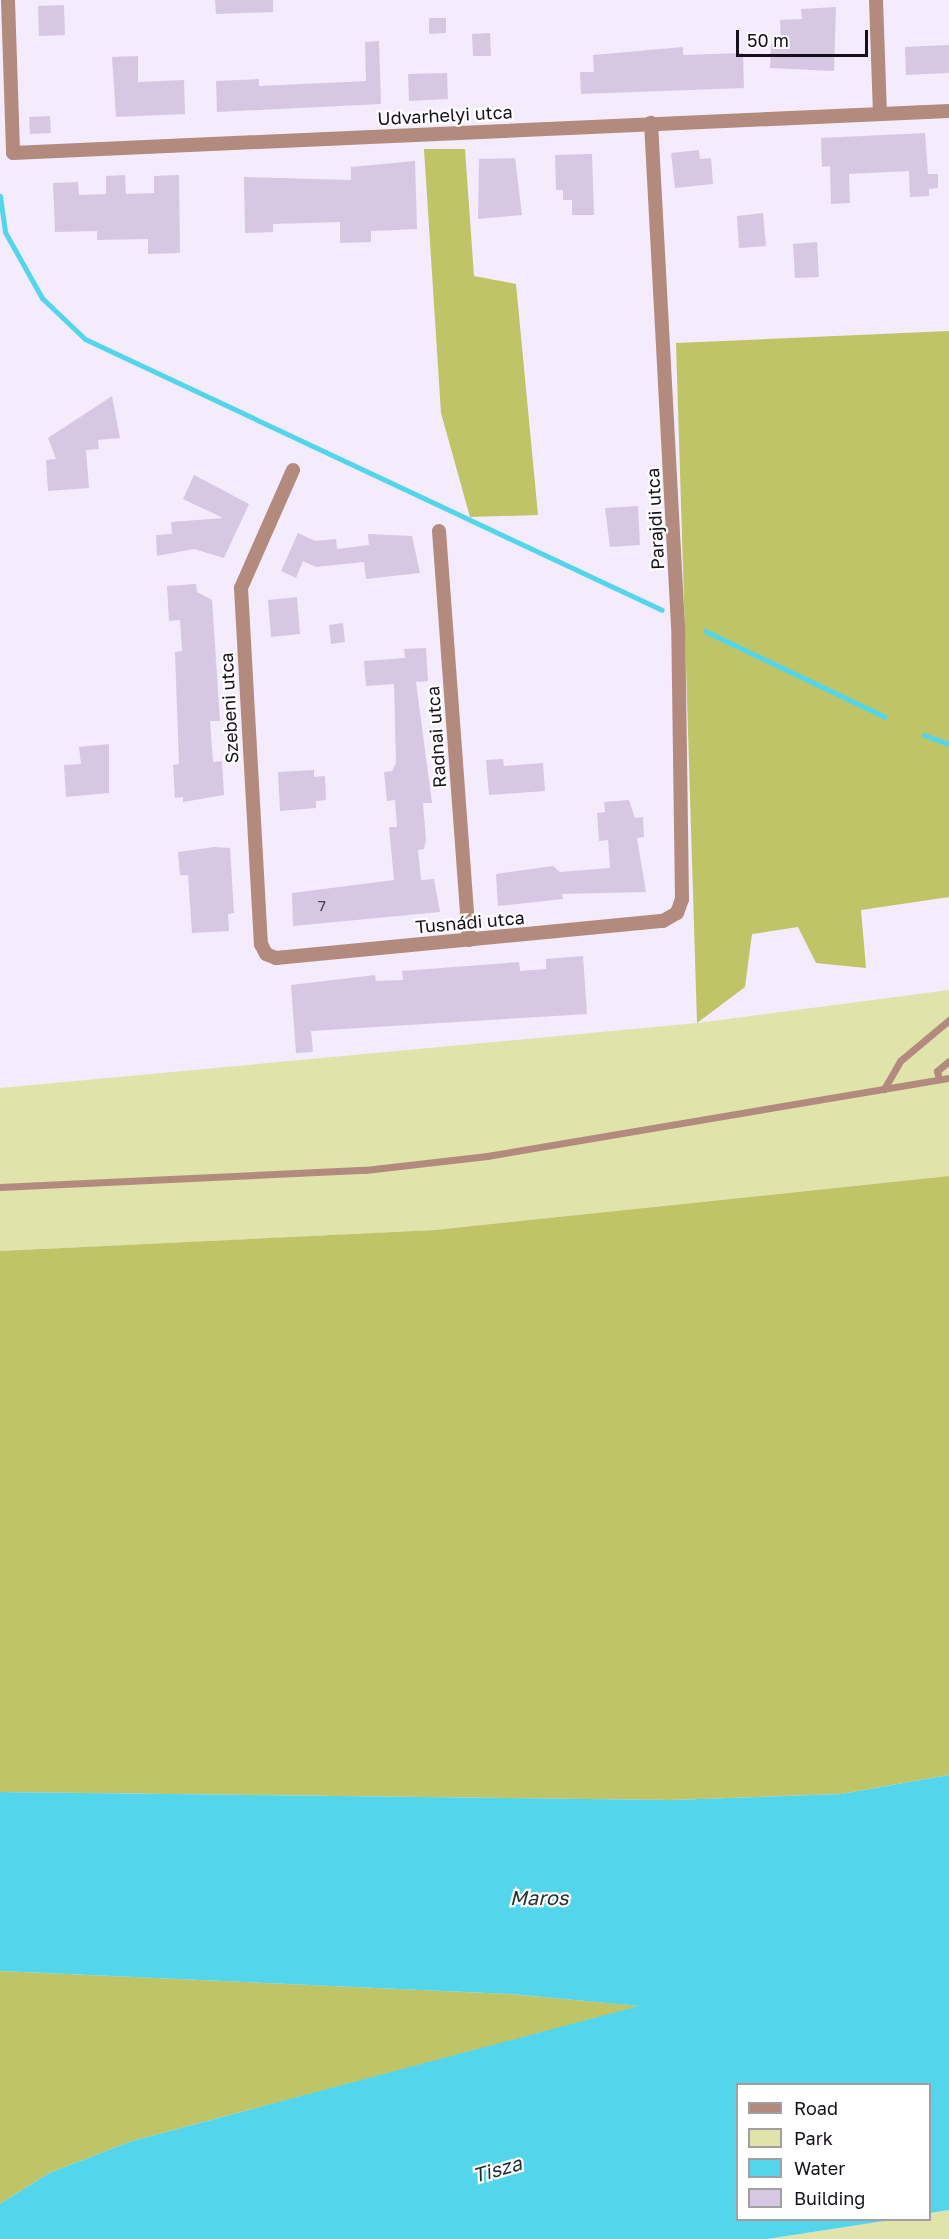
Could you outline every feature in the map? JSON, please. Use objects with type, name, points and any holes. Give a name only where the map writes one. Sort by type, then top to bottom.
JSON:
[{"type":"street","name":"Udvarhelyi utca","points":[[8,0],[13,153],[880,112],[949,111]]},
{"type":"street","points":[[876,0],[880,112]]},
{"type":"street","name":"Parajdi utca","points":[[651,123],[678,626],[682,899],[677,913]]},
{"type":"street","name":"Szebeni utca","points":[[266,954],[261,944],[241,588],[293,470]]},
{"type":"street","name":"Radnai utca","points":[[439,531],[469,940]]},
{"type":"street","name":"Tusnádi utca","points":[[266,954],[276,958],[663,921],[677,913]]},
{"type":"lane","points":[[884,1089],[900,1061],[949,1020]]},
{"type":"lane","points":[[939,1079],[937,1071],[949,1061]]},
{"type":"lane","points":[[0,1187],[354,1170],[464,1159],[949,1078]]},
{"type":"green space","points":[[424,149],[465,149],[474,276],[516,284],[538,515],[470,517],[441,413]]},
{"type":"green space","points":[[949,331],[949,897],[861,910],[866,968],[816,963],[798,927],[752,934],[745,987],[697,1023],[676,343]]},
{"type":"green space","points":[[949,990],[949,1176],[435,1230],[0,1251],[0,1088],[697,1023]]},
{"type":"green space","points":[[949,1176],[949,1775],[841,1794],[671,1800],[0,1792],[0,1251],[435,1230]]},
{"type":"green space","points":[[0,1971],[511,1994],[641,2006],[132,2141],[49,2173],[0,2204]]},
{"type":"green space","points":[[949,2210],[949,2239],[767,2239],[884,2221],[931,2221],[931,2213]]},
{"type":"water","points":[[949,1775],[949,2210],[931,2213],[931,2083],[736,2083],[736,2221],[884,2221],[767,2239],[0,2239],[0,2204],[49,2173],[132,2141],[639,2006],[511,1994],[0,1971],[0,1792],[671,1800],[841,1794]]},
{"type":"building","points":[[215,0],[273,0],[273,12],[216,14]]},
{"type":"building","points":[[64,5],[65,35],[39,36],[38,6]]},
{"type":"building","points":[[836,7],[834,71],[770,68],[771,44],[781,44],[780,20],[802,19],[801,9]]},
{"type":"building","points":[[429,18],[446,18],[446,33],[429,34]]},
{"type":"building","points":[[490,33],[491,56],[473,56],[472,34]]},
{"type":"building","points":[[379,41],[381,104],[217,112],[216,81],[259,79],[259,86],[366,81],[365,42]]},
{"type":"building","points":[[949,45],[949,73],[906,75],[905,47]]},
{"type":"building","points":[[683,47],[683,55],[743,53],[744,88],[581,94],[580,72],[594,72],[593,55]]},
{"type":"building","points":[[138,56],[138,82],[184,80],[185,114],[116,117],[112,57]]},
{"type":"building","points":[[447,73],[448,99],[409,101],[408,74]]},
{"type":"building","points":[[50,116],[51,133],[30,134],[29,117]]},
{"type":"building","points":[[925,133],[928,174],[938,174],[938,188],[929,189],[929,196],[910,197],[909,171],[849,174],[850,203],[831,204],[830,166],[822,167],[821,138]]},
{"type":"building","points":[[699,150],[700,159],[711,158],[713,184],[675,188],[671,153]]},
{"type":"building","points":[[592,154],[594,215],[572,215],[572,200],[563,200],[563,190],[556,190],[555,155]]},
{"type":"building","points":[[515,158],[522,215],[478,219],[479,159]]},
{"type":"building","points":[[415,161],[417,229],[371,231],[371,242],[340,243],[340,222],[273,224],[273,232],[245,233],[244,177],[351,180],[351,167]]},
{"type":"building","points":[[125,175],[126,194],[154,193],[154,176],[179,175],[180,253],[148,254],[148,239],[97,240],[97,231],[55,232],[53,183],[78,182],[79,195],[106,194],[106,176]]},
{"type":"building","points":[[763,213],[766,246],[739,248],[737,216]]},
{"type":"building","points":[[817,242],[819,277],[795,278],[793,244]]},
{"type":"building","points":[[112,396],[120,438],[98,440],[99,449],[86,450],[89,488],[48,491],[46,460],[56,459],[48,438]]},
{"type":"building","points":[[194,475],[249,504],[224,558],[194,549],[157,556],[156,535],[172,534],[171,522],[223,518],[183,499]]},
{"type":"building","points":[[638,506],[640,545],[610,547],[605,508]]},
{"type":"building","points":[[298,533],[315,541],[336,539],[337,549],[369,545],[368,534],[412,536],[420,573],[366,579],[364,562],[316,567],[303,561],[296,578],[281,571]]},
{"type":"building","points":[[196,584],[197,592],[212,600],[220,721],[210,721],[213,762],[222,761],[224,795],[183,802],[183,797],[175,798],[173,765],[179,764],[175,652],[182,651],[180,620],[169,621],[167,586]]},
{"type":"building","points":[[297,597],[300,634],[271,637],[268,600]]},
{"type":"building","points":[[343,623],[345,642],[331,644],[329,625]]},
{"type":"building","points":[[426,648],[428,681],[416,682],[432,803],[423,803],[426,839],[424,849],[418,850],[421,880],[434,879],[440,912],[293,926],[292,893],[394,880],[389,827],[397,827],[395,800],[387,801],[384,772],[392,771],[396,763],[394,684],[366,686],[364,661],[405,658],[404,649]]},
{"type":"building","points":[[109,744],[109,793],[66,797],[64,765],[81,764],[79,747]]},
{"type":"building","points":[[503,759],[504,766],[543,763],[545,791],[489,795],[486,760]]},
{"type":"building","points":[[314,770],[314,777],[325,776],[326,800],[316,801],[316,808],[280,811],[278,772]]},
{"type":"building","points":[[629,800],[635,818],[643,817],[644,837],[637,838],[646,892],[562,894],[563,899],[498,906],[496,874],[553,866],[560,872],[610,868],[608,840],[599,841],[597,813],[605,812],[604,802]]},
{"type":"building","points":[[214,847],[230,848],[234,913],[228,914],[229,931],[192,933],[188,875],[180,875],[178,852]]},
{"type":"building","points":[[583,956],[587,1014],[311,1031],[313,1052],[296,1053],[291,985],[375,975],[376,981],[403,980],[402,971],[519,962],[520,971],[546,969],[546,959]]},
{"type":"waterway","points":[[0,196],[5,232],[42,298],[85,339],[662,610]]},
{"type":"waterway","points":[[705,631],[885,717]]},
{"type":"waterway","points":[[924,735],[949,744]]},
{"type":"water label","name":"Maros","points":[[539,1897]]},
{"type":"water label","name":"Tisza","points":[[497,2169]]}]
